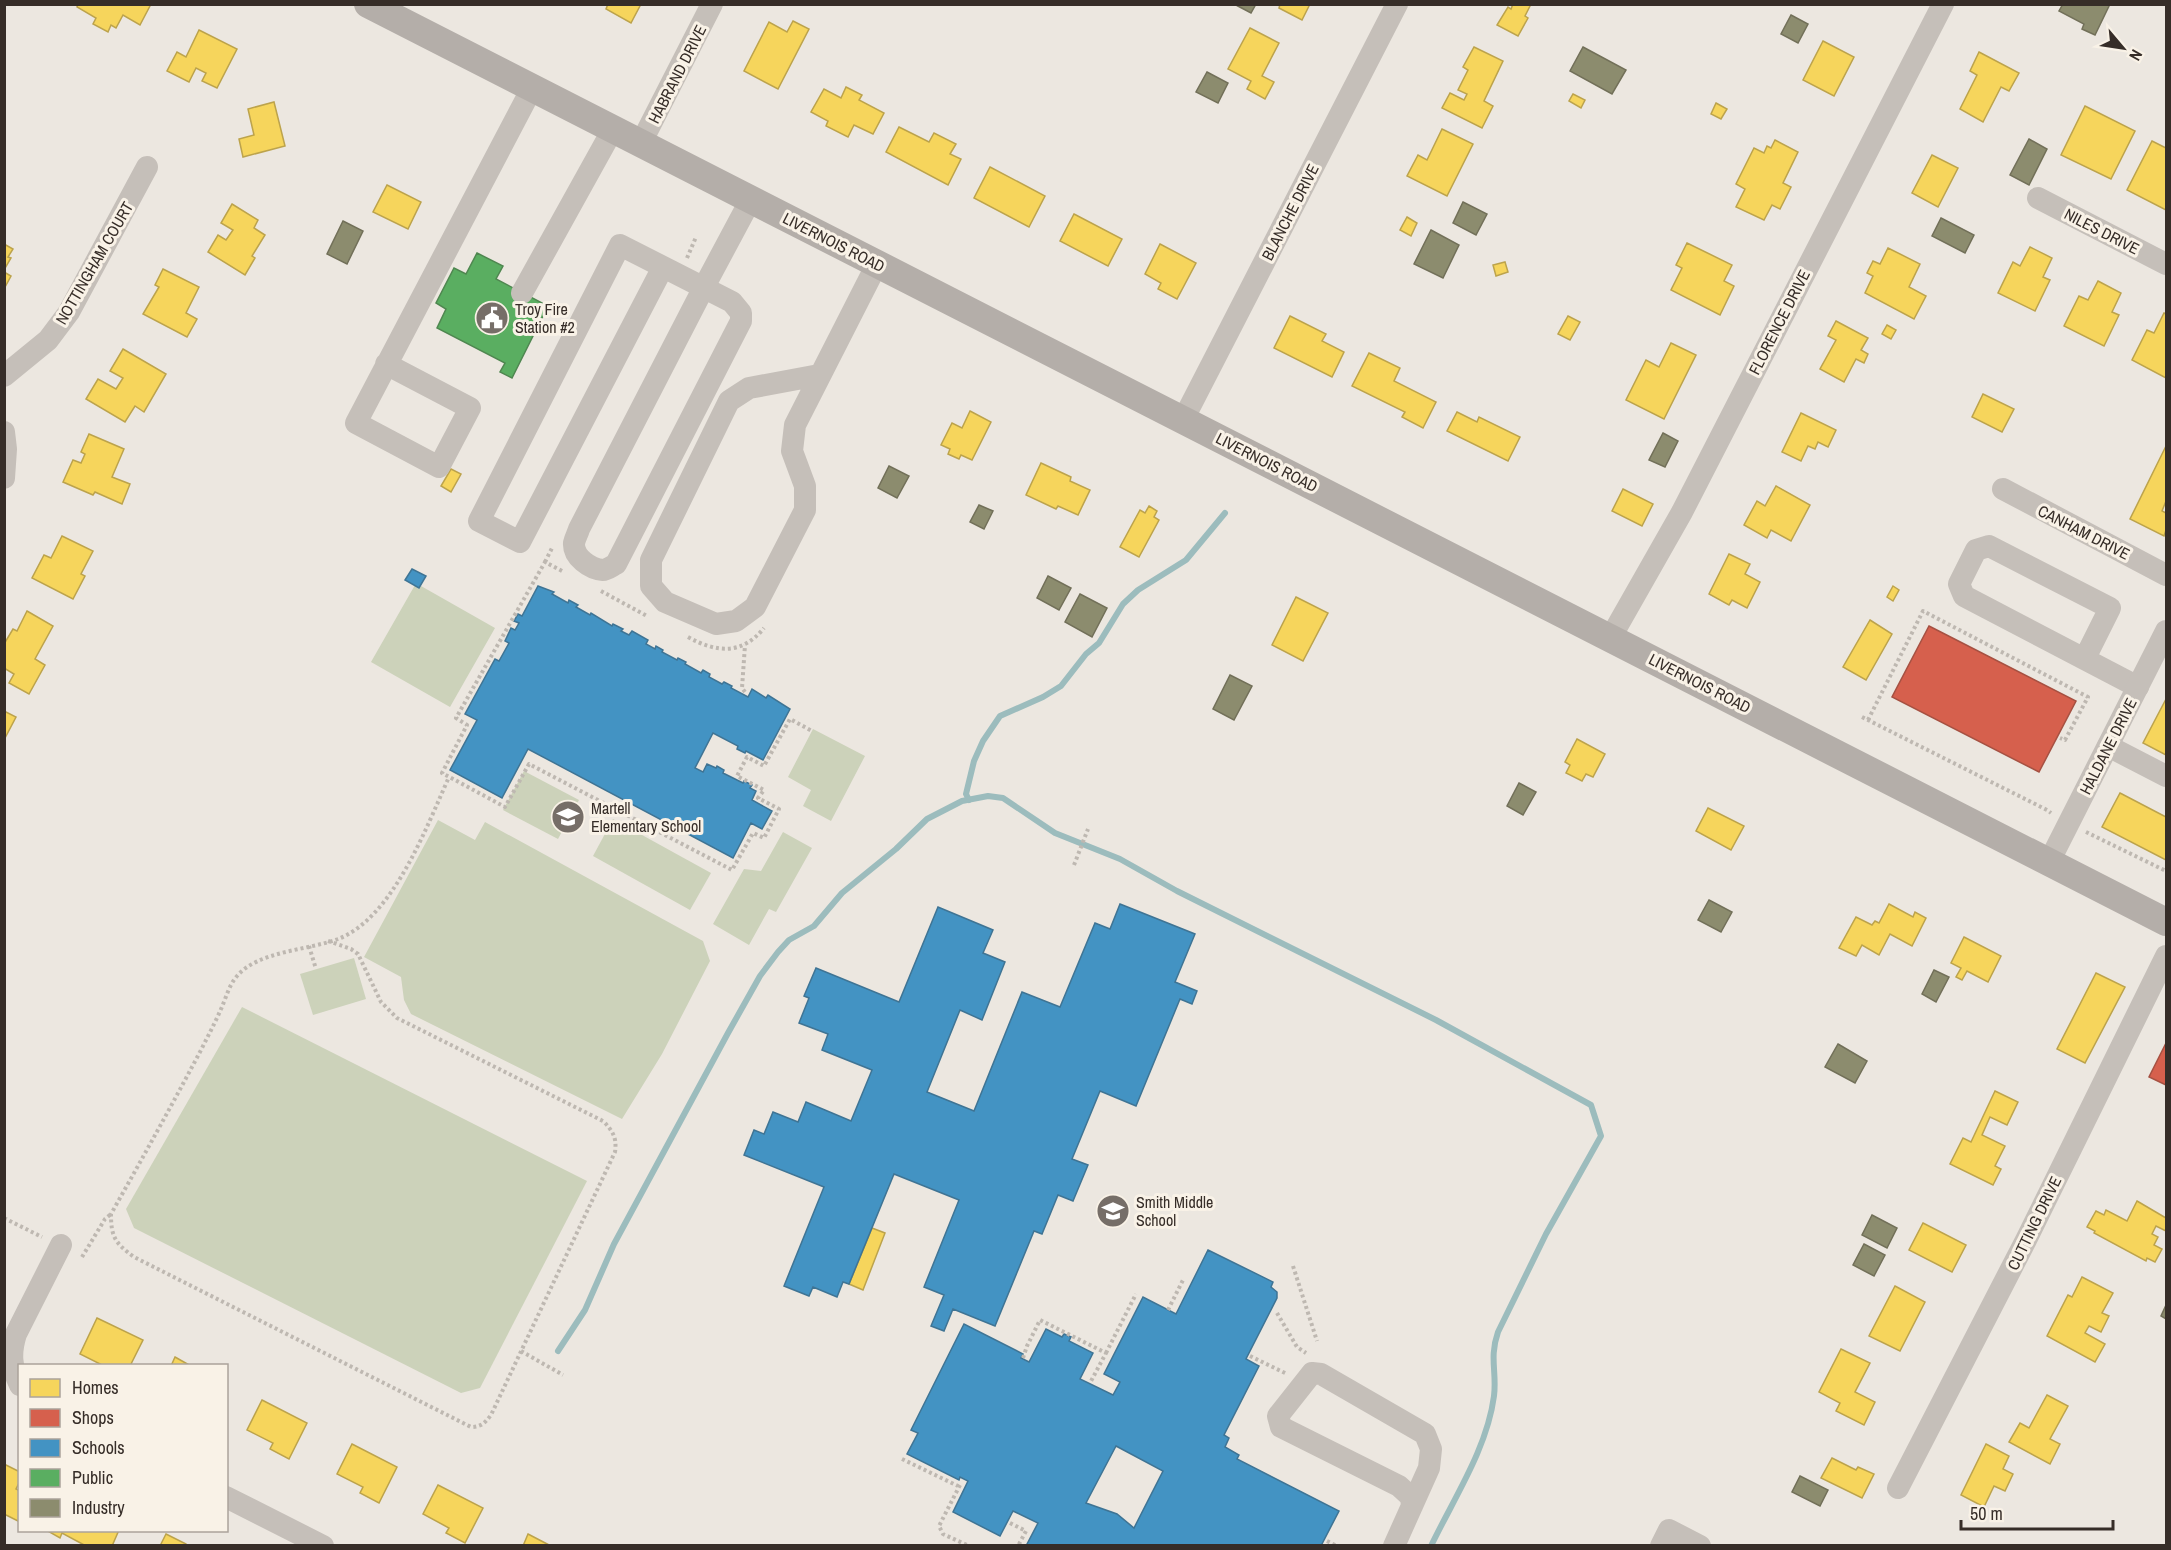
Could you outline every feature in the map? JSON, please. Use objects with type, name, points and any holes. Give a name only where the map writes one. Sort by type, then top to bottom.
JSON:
[{"type":"main road","name":"LIVERNOIS ROAD","points":[[368,4],[2166,922]]},
{"type":"street","name":"HABRAND DRIVE","points":[[641,143],[712,4]]},
{"type":"street","name":"BLANCHE DRIVE","points":[[1184,420],[1397,4]]},
{"type":"street","name":"FLORENCE DRIVE","points":[[1611,637],[1682,512],[1942,4]]},
{"type":"street","points":[[386,364],[470,408],[439,467],[356,423],[386,364],[532,88]]},
{"type":"street","points":[[522,293],[613,129]]},
{"type":"street","name":"NOTTINGHAM COURT","points":[[4,376],[48,340],[69,312],[147,167]]},
{"type":"street","name":"NILES DRIVE","points":[[2038,198],[2166,264]]},
{"type":"street","points":[[674,266],[520,542],[479,521],[620,245],[674,266],[704,287],[732,302],[741,313],[741,321],[616,564],[605,570],[594,568],[584,562],[576,553],[574,543],[579,529],[704,287],[751,200]]},
{"type":"street","points":[[819,375],[749,388],[729,401],[651,560],[651,586],[665,602],[716,624],[736,621],[755,607],[805,510],[804,486],[792,451],[795,424],[877,264]]},
{"type":"street","points":[[4,432],[6,448],[4,478]]},
{"type":"street","name":"CANHAM DRIVE","points":[[2003,489],[2166,575]]},
{"type":"street","points":[[2085,658],[2110,608],[1989,546],[1976,550],[1959,584],[1964,596],[2138,687]]},
{"type":"street","name":"HALDANE DRIVE","points":[[2049,862],[2166,631]]},
{"type":"street","points":[[2108,746],[2166,776]]},
{"type":"street","name":"CUTTING DRIVE","points":[[1898,1488],[2026,1240],[2166,956]]},
{"type":"street","points":[[18,1381],[11,1360],[12,1347],[54,1243]]},
{"type":"street","points":[[1394,1545],[1412,1506],[1429,1468],[1431,1449],[1425,1434],[1320,1374],[1312,1373],[1278,1416],[1281,1427],[1399,1486],[1411,1497],[1412,1506]]},
{"type":"street","points":[[228,1498],[323,1545]]},
{"type":"street","points":[[1661,1545],[1669,1530],[1700,1545]]},
{"type":"path","points":[[674,266],[696,237]]},
{"type":"path","points":[[565,573],[545,562],[456,718],[467,725],[442,773],[505,807],[529,764],[732,870],[753,833],[764,838],[779,809],[758,798],[764,790],[737,776],[747,757],[764,766],[790,719],[812,731]]},
{"type":"path","points":[[596,589],[658,621]]},
{"type":"path","points":[[1868,720],[1923,611],[2088,697],[2065,740],[2060,738]]},
{"type":"path","points":[[678,632],[699,643],[723,650],[745,645],[754,640],[767,624]]},
{"type":"path","points":[[745,645],[742,688],[745,692]]},
{"type":"path","points":[[1862,717],[2047,810],[2056,819]]},
{"type":"path","points":[[82,1257],[105,1219],[111,1214],[202,1049],[237,976],[249,966],[263,959],[328,941],[356,930],[370,919],[383,904],[409,861],[449,777]]},
{"type":"path","points":[[1074,865],[1088,830]]},
{"type":"path","points":[[2079,830],[2166,871]]},
{"type":"path","points":[[111,1214],[114,1238],[120,1247],[134,1257],[471,1427],[484,1424],[491,1415],[615,1152],[615,1137],[611,1129],[603,1122],[397,1018],[381,1002],[358,954],[351,949],[328,941]]},
{"type":"path","points":[[309,946],[316,969]]},
{"type":"path","points":[[4,1218],[54,1243]]},
{"type":"path","points":[[1293,1266],[1317,1341]]},
{"type":"path","points":[[1168,1310],[1183,1280]]},
{"type":"path","points":[[1090,1383],[1136,1294]]},
{"type":"path","points":[[1277,1313],[1297,1347]]},
{"type":"path","points":[[1023,1358],[1026,1346],[1040,1320],[1106,1353]]},
{"type":"path","points":[[521,1352],[563,1375]]},
{"type":"path","points":[[1250,1356],[1283,1372]]},
{"type":"path","points":[[902,1459],[959,1486],[939,1526],[943,1534],[969,1545]]},
{"type":"path","points":[[1010,1523],[1028,1532],[1018,1545]]},
{"type":"path","points":[[1327,1541],[1337,1545]]},
{"type":"green space","points":[[415,585],[419,588],[421,586],[495,628],[450,707],[371,662]]},
{"type":"green space","points":[[813,729],[865,756],[831,821],[803,806],[811,790],[788,777]]},
{"type":"green space","points":[[524,771],[579,800],[558,839],[503,810]]},
{"type":"green space","points":[[613,819],[711,873],[690,910],[593,856]]},
{"type":"green space","points":[[438,820],[475,840],[485,822],[703,941],[710,961],[662,1054],[622,1119],[411,1014],[404,1000],[401,977],[364,957]]},
{"type":"green space","points":[[783,832],[812,848],[776,912],[769,909],[749,945],[713,924],[744,869],[761,871]]},
{"type":"green space","points":[[354,958],[366,999],[313,1015],[300,974]]},
{"type":"green space","points":[[242,1007],[587,1181],[480,1388],[461,1393],[134,1228],[126,1209]]},
{"type":"building: Homes","points":[[78,4],[151,4],[140,25],[123,15],[116,28],[111,25],[108,32],[93,24],[96,18],[77,7]]},
{"type":"building: Homes","points":[[608,4],[641,4],[631,23],[606,9]]},
{"type":"building: Homes","points":[[1280,4],[1310,4],[1302,20],[1279,8]]},
{"type":"building: Homes","points":[[1513,4],[1531,4],[1525,16],[1528,18],[1518,36],[1497,25],[1508,7],[1511,9]]},
{"type":"building: Homes","points":[[793,21],[809,29],[778,89],[744,71],[769,22],[787,32]]},
{"type":"building: Homes","points":[[1250,28],[1279,43],[1262,76],[1274,82],[1265,99],[1247,89],[1251,81],[1228,69]]},
{"type":"building: Homes","points":[[199,30],[237,49],[217,88],[202,81],[206,73],[196,68],[189,82],[167,71],[177,52],[186,57]]},
{"type":"building: Homes","points":[[1823,41],[1854,57],[1834,96],[1803,80]]},
{"type":"building: Homes","points":[[1474,47],[1503,61],[1484,101],[1493,106],[1482,128],[1442,108],[1450,93],[1464,100],[1467,94],[1458,90],[1468,70],[1463,67]]},
{"type":"building: Homes","points":[[1979,52],[2019,73],[2009,91],[2001,87],[1983,122],[1960,109],[1977,75],[1970,71]]},
{"type":"building: Homes","points":[[846,87],[862,95],[859,100],[884,113],[873,134],[854,125],[848,137],[826,126],[828,121],[811,112],[824,89],[841,98]]},
{"type":"building: Homes","points":[[1573,94],[1585,100],[1581,108],[1569,101]]},
{"type":"building: Homes","points":[[274,102],[285,146],[243,157],[239,139],[254,135],[248,109]]},
{"type":"building: Homes","points":[[1716,103],[1727,109],[1721,119],[1711,114]]},
{"type":"building: Homes","points":[[2085,106],[2135,131],[2111,179],[2061,155]]},
{"type":"building: Homes","points":[[899,127],[929,142],[934,133],[956,144],[950,154],[961,159],[948,185],[886,152]]},
{"type":"building: Homes","points":[[1442,129],[1473,144],[1447,196],[1407,176],[1418,155],[1427,160]]},
{"type":"building: Homes","points":[[1775,140],[1798,152],[1783,183],[1791,187],[1780,209],[1772,205],[1764,220],[1736,207],[1745,189],[1736,184],[1754,148],[1764,153],[1767,146],[1771,148]]},
{"type":"building: Homes","points":[[2152,141],[2166,148],[2166,210],[2127,190]]},
{"type":"building: Homes","points":[[1932,155],[1958,168],[1938,207],[1912,193]]},
{"type":"building: Homes","points":[[990,167],[1045,196],[1029,227],[974,198]]},
{"type":"building: Homes","points":[[387,185],[421,202],[408,229],[373,212]]},
{"type":"building: Homes","points":[[232,204],[258,220],[254,228],[265,235],[252,256],[255,258],[245,275],[208,252],[218,235],[226,240],[233,230],[221,223]]},
{"type":"building: Homes","points":[[1074,214],[1122,239],[1108,266],[1060,241]]},
{"type":"building: Homes","points":[[1407,217],[1417,223],[1411,236],[1400,230]]},
{"type":"building: Homes","points":[[1687,243],[1732,265],[1724,281],[1734,286],[1720,315],[1671,290],[1682,268],[1676,265]]},
{"type":"building: Homes","points":[[4,244],[13,249],[4,270]]},
{"type":"building: Homes","points":[[1160,244],[1196,263],[1177,299],[1158,289],[1161,283],[1145,274]]},
{"type":"building: Homes","points":[[2030,247],[2052,258],[2043,277],[2050,280],[2035,311],[1998,293],[2013,262],[2020,266]]},
{"type":"building: Homes","points":[[1888,248],[1920,264],[1909,287],[1926,296],[1914,319],[1865,293],[1873,276],[1867,273],[1873,261],[1880,264]]},
{"type":"building: Homes","points":[[1505,262],[1508,272],[1496,276],[1493,265]]},
{"type":"building: Homes","points":[[163,269],[199,287],[186,313],[197,319],[187,337],[143,314],[159,287],[155,285]]},
{"type":"building: Homes","points":[[4,272],[11,276],[4,289]]},
{"type":"building: Homes","points":[[2098,281],[2121,293],[2112,312],[2119,315],[2104,346],[2064,326],[2079,296],[2088,300]]},
{"type":"building: Homes","points":[[2164,313],[2166,314],[2166,378],[2132,360],[2147,330],[2154,333]]},
{"type":"building: Homes","points":[[1290,316],[1326,334],[1322,341],[1344,352],[1332,377],[1274,348]]},
{"type":"building: Homes","points":[[1568,316],[1580,322],[1570,340],[1558,334]]},
{"type":"building: Homes","points":[[1836,321],[1868,338],[1861,350],[1868,354],[1864,363],[1856,359],[1844,382],[1820,369],[1836,340],[1828,336]]},
{"type":"building: Homes","points":[[1887,325],[1896,330],[1891,339],[1882,334]]},
{"type":"building: Homes","points":[[1671,343],[1696,355],[1664,419],[1626,400],[1646,360],[1659,367]]},
{"type":"building: Homes","points":[[123,349],[166,374],[144,412],[135,406],[125,422],[86,399],[98,379],[116,389],[123,378],[110,371]]},
{"type":"building: Homes","points":[[1369,353],[1400,368],[1394,381],[1436,402],[1423,428],[1402,417],[1405,412],[1352,386]]},
{"type":"building: Homes","points":[[1983,394],[2014,409],[2002,432],[1972,417]]},
{"type":"building: Homes","points":[[970,411],[991,422],[972,460],[961,455],[959,459],[948,454],[950,449],[941,445],[952,423],[962,428]]},
{"type":"building: Homes","points":[[1457,412],[1477,422],[1479,417],[1520,437],[1508,461],[1447,431]]},
{"type":"building: Homes","points":[[1801,413],[1836,430],[1828,447],[1818,442],[1815,449],[1808,446],[1801,461],[1782,452]]},
{"type":"building: Homes","points":[[89,434],[124,449],[112,477],[130,484],[122,504],[95,492],[93,495],[63,482],[73,460],[81,463],[85,454],[81,452]]},
{"type":"building: Homes","points":[[2166,446],[2166,501],[2162,511],[2166,513],[2164,536],[2130,519]]},
{"type":"building: Homes","points":[[1041,463],[1071,477],[1070,481],[1090,490],[1078,515],[1058,506],[1056,509],[1026,495]]},
{"type":"building: Homes","points":[[451,469],[461,474],[451,492],[441,486]]},
{"type":"building: Homes","points":[[1776,486],[1810,505],[1791,541],[1771,530],[1767,538],[1744,525],[1757,501],[1765,506]]},
{"type":"building: Homes","points":[[1623,489],[1653,504],[1642,526],[1612,511]]},
{"type":"building: Homes","points":[[1149,506],[1157,511],[1154,517],[1159,520],[1139,557],[1120,547],[1140,510],[1145,513]]},
{"type":"building: Homes","points":[[62,536],[93,551],[81,574],[85,576],[73,599],[32,578],[44,555],[51,558]]},
{"type":"building: Homes","points":[[1729,554],[1750,564],[1745,574],[1760,582],[1747,608],[1732,600],[1729,605],[1709,594]]},
{"type":"building: Homes","points":[[1893,586],[1899,590],[1893,601],[1887,597]]},
{"type":"building: Homes","points":[[1296,597],[1328,613],[1303,661],[1272,645]]},
{"type":"building: Homes","points":[[27,611],[53,626],[35,659],[45,665],[29,694],[9,683],[14,674],[4,668],[4,644],[13,629],[17,631]]},
{"type":"building: Homes","points":[[1870,620],[1892,634],[1866,680],[1843,667]]},
{"type":"building: Homes","points":[[2166,699],[2166,755],[2143,743]]},
{"type":"building: Homes","points":[[4,711],[16,717],[4,740]]},
{"type":"building: Homes","points":[[1577,739],[1605,754],[1593,777],[1586,774],[1582,781],[1566,773],[1570,765],[1565,762]]},
{"type":"building: Homes","points":[[2120,793],[2166,817],[2166,860],[2102,827]]},
{"type":"building: Homes","points":[[1708,808],[1744,826],[1731,850],[1696,831]]},
{"type":"building: Homes","points":[[1889,904],[1913,917],[1915,912],[1926,918],[1912,946],[1890,934],[1879,955],[1862,945],[1856,956],[1839,948],[1856,917],[1872,925],[1875,921],[1879,923]]},
{"type":"building: Homes","points":[[1964,937],[2001,956],[1988,982],[1967,971],[1962,980],[1956,977],[1961,968],[1951,963]]},
{"type":"building: Homes","points":[[2096,973],[2125,987],[2085,1063],[2057,1049]]},
{"type":"building: Homes","points":[[1995,1091],[2018,1102],[2007,1125],[1990,1117],[1982,1135],[2005,1146],[1995,1166],[2001,1169],[1993,1185],[1950,1164],[1963,1138],[1971,1142]]},
{"type":"building: Homes","points":[[2137,1201],[2166,1218],[2166,1231],[2156,1226],[2152,1234],[2158,1237],[2154,1245],[2162,1249],[2155,1262],[2147,1258],[2146,1261],[2087,1227],[2096,1211],[2104,1215],[2106,1210],[2127,1221]]},
{"type":"building: Homes","points":[[1923,1223],[1966,1245],[1952,1272],[1909,1250]]},
{"type":"building: Homes","points":[[872,1228],[885,1233],[863,1290],[849,1284]]},
{"type":"building: Homes","points":[[2082,1277],[2113,1293],[2102,1313],[2109,1316],[2101,1332],[2089,1326],[2085,1333],[2105,1344],[2095,1362],[2047,1336],[2068,1295],[2072,1297]]},
{"type":"building: Homes","points":[[1895,1286],[1925,1302],[1900,1351],[1869,1336]]},
{"type":"building: Homes","points":[[97,1318],[143,1340],[131,1364],[100,1364],[80,1354]]},
{"type":"building: Homes","points":[[1841,1349],[1870,1363],[1855,1392],[1875,1402],[1864,1425],[1836,1411],[1840,1403],[1819,1392]]},
{"type":"building: Homes","points":[[175,1357],[187,1364],[172,1364]]},
{"type":"building: Homes","points":[[2047,1395],[2068,1406],[2050,1439],[2060,1444],[2050,1464],[2009,1442],[2020,1423],[2029,1428]]},
{"type":"building: Homes","points":[[262,1400],[307,1423],[289,1459],[270,1449],[273,1443],[247,1430]]},
{"type":"building: Homes","points":[[352,1444],[397,1467],[379,1503],[360,1493],[363,1487],[337,1474]]},
{"type":"building: Homes","points":[[1986,1444],[2009,1456],[2003,1469],[2013,1474],[2005,1491],[1994,1486],[1984,1507],[1961,1495]]},
{"type":"building: Homes","points":[[1832,1458],[1856,1470],[1858,1467],[1874,1474],[1862,1498],[1821,1478]]},
{"type":"building: Homes","points":[[4,1464],[18,1471],[16,1489],[18,1490],[18,1521],[4,1514]]},
{"type":"building: Homes","points":[[438,1485],[483,1508],[465,1543],[446,1533],[449,1528],[423,1514]]},
{"type":"building: Homes","points":[[50,1532],[118,1532],[112,1546],[86,1546],[62,1533],[60,1538]]},
{"type":"building: Homes","points":[[166,1534],[186,1544],[186,1546],[160,1546]]},
{"type":"building: Homes","points":[[528,1534],[551,1546],[523,1546]]},
{"type":"building: Shops","points":[[1929,626],[2076,701],[2039,772],[1892,697]]},
{"type":"building: Shops","points":[[2166,1043],[2166,1085],[2149,1077]]},
{"type":"building: Schools","points":[[412,569],[426,576],[419,588],[405,580]]},
{"type":"building: Schools","points":[[538,586],[554,592],[552,594],[568,603],[569,600],[578,605],[576,607],[590,615],[591,613],[612,626],[613,624],[623,629],[621,631],[629,635],[632,631],[648,640],[646,644],[655,649],[656,646],[663,650],[662,652],[686,662],[685,664],[701,673],[703,670],[710,674],[709,677],[732,686],[731,688],[748,697],[752,689],[766,698],[768,695],[790,709],[763,760],[737,749],[738,746],[713,733],[695,768],[703,772],[707,764],[716,768],[717,766],[724,770],[723,773],[752,785],[750,788],[756,791],[752,800],[772,811],[762,829],[751,823],[733,858],[528,749],[502,798],[450,770],[477,720],[465,714],[495,659],[499,661],[509,643],[505,641],[511,628],[515,630],[519,623],[514,621],[518,614],[522,616]]},
{"type":"building: Schools","points":[[1120,904],[1195,934],[1175,982],[1197,991],[1192,1004],[1180,999],[1136,1106],[1100,1091],[1072,1159],[1088,1165],[1073,1201],[1058,1195],[1042,1234],[1034,1231],[995,1326],[953,1309],[944,1331],[931,1326],[944,1295],[924,1287],[959,1200],[894,1174],[849,1284],[843,1282],[837,1297],[813,1287],[809,1296],[784,1286],[824,1187],[744,1155],[754,1130],[764,1134],[773,1112],[798,1122],[806,1102],[851,1121],[872,1070],[822,1050],[828,1034],[799,1023],[809,998],[804,996],[816,968],[899,1002],[938,907],[993,930],[983,953],[1005,962],[982,1020],[960,1010],[927,1092],[974,1111],[1022,992],[1060,1007],[1095,923],[1110,929]]},
{"type":"building: Schools","points":[[1208,1250],[1273,1282],[1271,1287],[1277,1292],[1277,1298],[1246,1359],[1259,1366],[1224,1435],[1229,1438],[1225,1447],[1239,1455],[1237,1459],[1339,1511],[1322,1544],[1325,1546],[1026,1546],[1038,1523],[1013,1511],[1000,1536],[953,1512],[968,1481],[960,1477],[959,1480],[907,1454],[918,1433],[911,1430],[964,1324],[1023,1354],[1021,1358],[1029,1362],[1046,1329],[1062,1337],[1064,1334],[1071,1337],[1069,1341],[1093,1353],[1080,1379],[1113,1395],[1120,1382],[1104,1374],[1143,1297],[1176,1314]],"holes":[[[1116,1446],[1163,1471],[1134,1528],[1117,1514],[1086,1503]]]},
{"type":"building: Public","name":"Troy Fire Station #2","points":[[477,253],[503,266],[496,279],[548,306],[512,378],[500,372],[505,363],[437,328],[446,309],[436,303],[454,268],[466,274]]},
{"type":"building: Industry","points":[[1234,4],[1256,4],[1251,13]]},
{"type":"building: Industry","points":[[2063,4],[2110,4],[2095,35],[2082,29],[2084,24],[2059,11]]},
{"type":"building: Industry","points":[[1791,15],[1808,24],[1798,43],[1781,34]]},
{"type":"building: Industry","points":[[1583,47],[1626,70],[1612,94],[1570,71]]},
{"type":"building: Industry","points":[[1207,72],[1228,83],[1218,103],[1196,92]]},
{"type":"building: Industry","points":[[2029,139],[2047,149],[2029,185],[2010,175]]},
{"type":"building: Industry","points":[[1463,202],[1487,214],[1476,235],[1453,223]]},
{"type":"building: Industry","points":[[1941,218],[1974,235],[1965,253],[1932,236]]},
{"type":"building: Industry","points":[[343,221],[363,231],[347,264],[327,254]]},
{"type":"building: Industry","points":[[1431,230],[1459,245],[1443,278],[1414,264]]},
{"type":"building: Industry","points":[[1663,433],[1678,441],[1665,467],[1649,460]]},
{"type":"building: Industry","points":[[889,466],[909,476],[897,498],[878,488]]},
{"type":"building: Industry","points":[[979,505],[993,511],[984,529],[970,522]]},
{"type":"building: Industry","points":[[1048,576],[1071,588],[1059,610],[1037,598]]},
{"type":"building: Industry","points":[[1080,594],[1107,608],[1092,637],[1065,622]]},
{"type":"building: Industry","points":[[1230,675],[1252,686],[1234,720],[1213,709]]},
{"type":"building: Industry","points":[[1519,783],[1536,792],[1523,815],[1507,806]]},
{"type":"building: Industry","points":[[1709,900],[1732,912],[1721,932],[1698,920]]},
{"type":"building: Industry","points":[[1934,970],[1949,977],[1936,1002],[1922,994]]},
{"type":"building: Industry","points":[[1838,1044],[1867,1061],[1855,1083],[1825,1067]]},
{"type":"building: Industry","points":[[1872,1215],[1897,1228],[1887,1248],[1862,1235]]},
{"type":"building: Industry","points":[[1864,1244],[1885,1255],[1874,1276],[1853,1265]]},
{"type":"building: Industry","points":[[2166,1305],[2166,1319],[2161,1316]]},
{"type":"building: Industry","points":[[1800,1476],[1828,1490],[1820,1506],[1792,1492]]},
{"type":"waterway","points":[[969,800],[966,794],[974,761],[983,741],[1000,716],[1043,697],[1061,686],[1086,654],[1099,643],[1123,604],[1138,590],[1186,560],[1225,513]]},
{"type":"waterway","points":[[558,1351],[585,1310],[614,1244],[728,1033],[760,976],[778,952],[789,940],[814,926],[842,893],[896,849],[927,819],[962,801],[988,796],[1003,798],[1055,833],[1120,859],[1177,891],[1436,1020],[1591,1105],[1601,1136],[1546,1234],[1498,1332],[1494,1350],[1495,1387],[1490,1416],[1477,1454],[1431,1546]]},
{"type":"place","name":"Troy Fire Station #2","points":[[492,318]]},
{"type":"place","name":"Martell Elementary School","points":[[568,817]]},
{"type":"place","name":"Smith Middle School","points":[[1113,1211]]}]
